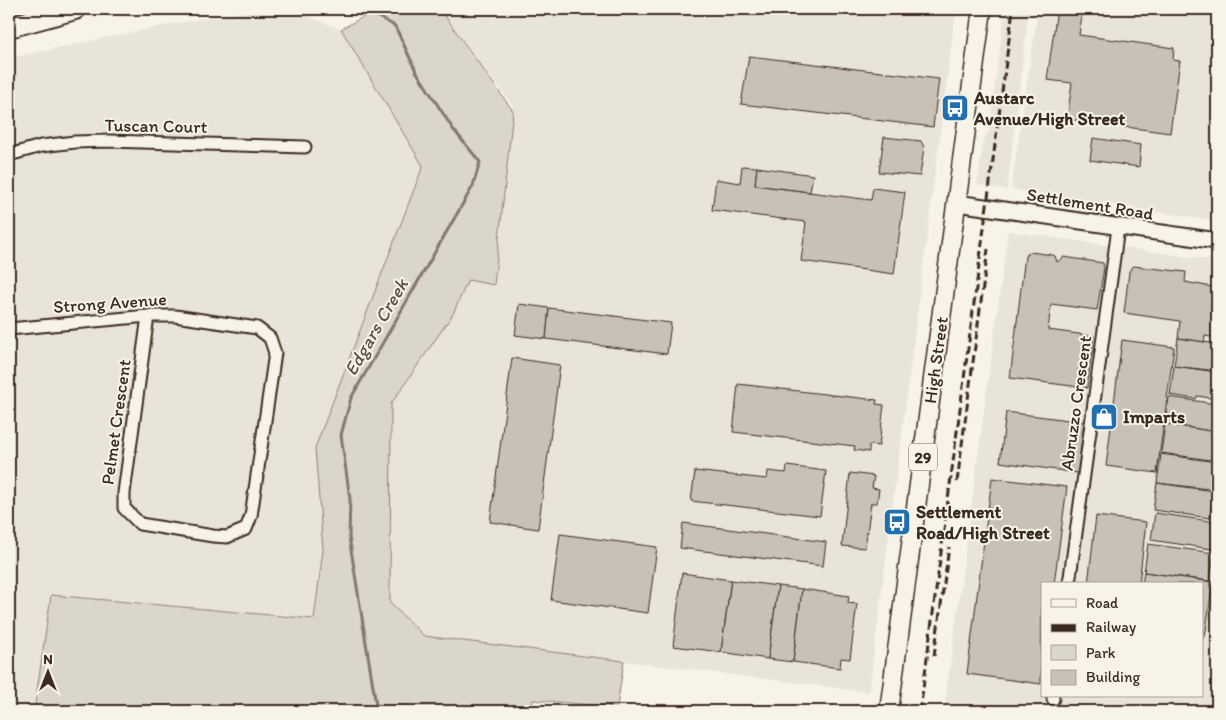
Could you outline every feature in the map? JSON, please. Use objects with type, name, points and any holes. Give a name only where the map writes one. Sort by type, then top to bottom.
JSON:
[{"type":"highway","points":[[9,27],[75,9]]},
{"type":"main road","name":"High Street","points":[[889,711],[982,9]]},
{"type":"main road","name":"Settlement Road","points":[[957,203],[1217,241]]},
{"type":"street","name":"Tuscan Court","points":[[9,155],[41,146],[101,141],[305,147]]},
{"type":"street","name":"Abruzzo Crescent","points":[[1069,582],[1118,228]]},
{"type":"street","name":"Strong Avenue","points":[[9,329],[148,316],[175,316],[257,328],[270,338]]},
{"type":"street","name":"Pelmet Crescent","points":[[148,316],[124,493],[124,508],[140,524],[227,537],[246,529],[251,516],[275,353],[270,338]]},
{"type":"shaded area","points":[[260,9],[288,9],[341,29],[423,166],[315,448],[323,550],[314,619],[51,595],[34,711],[9,711],[9,58],[167,25]]},
{"type":"shaded area","points":[[440,9],[956,9],[869,692],[424,636],[390,604],[391,404],[453,314],[468,280],[494,284],[513,106]]},
{"type":"shaded area","points":[[1005,9],[1029,9],[1007,190],[977,185],[983,141],[989,131]]},
{"type":"shaded area","points":[[1038,9],[1217,9],[1217,221],[1011,189]]},
{"type":"shaded area","points":[[1008,231],[1217,261],[1217,711],[944,711]]},
{"type":"green space","points":[[378,9],[440,9],[513,111],[494,285],[468,280],[453,314],[391,404],[390,603],[424,636],[624,661],[617,707],[533,700],[532,711],[34,711],[51,595],[314,619],[323,550],[315,448],[423,166],[341,29]]},
{"type":"building","points":[[1057,9],[1083,9],[1079,35],[1174,48],[1173,60],[1180,61],[1170,133],[1067,119],[1072,83],[1047,80]]},
{"type":"building","points":[[749,56],[939,79],[933,127],[741,104]]},
{"type":"building","points":[[884,137],[921,141],[924,147],[920,176],[879,172]]},
{"type":"building","points":[[1093,138],[1141,145],[1139,167],[1090,160]]},
{"type":"building","points":[[742,166],[757,167],[755,185],[871,200],[873,188],[905,192],[894,274],[801,261],[806,222],[712,210],[716,179],[740,183]]},
{"type":"building","points":[[757,167],[813,175],[810,192],[755,185]]},
{"type":"building","points":[[1030,252],[1053,255],[1057,262],[1064,257],[1103,263],[1104,268],[1097,310],[1051,304],[1048,330],[1094,336],[1087,388],[1010,378],[1025,256]]},
{"type":"building","points":[[1134,266],[1186,272],[1185,282],[1212,287],[1213,280],[1217,281],[1217,338],[1205,336],[1204,342],[1178,338],[1180,321],[1124,313],[1129,272]]},
{"type":"building","points":[[519,304],[549,308],[546,339],[515,335]]},
{"type":"building","points":[[549,308],[671,323],[667,354],[546,339]]},
{"type":"building","points":[[1178,338],[1217,344],[1217,371],[1174,366]]},
{"type":"building","points":[[1122,340],[1174,347],[1157,473],[1106,466]]},
{"type":"building","points":[[512,358],[560,365],[538,529],[490,522]]},
{"type":"building","points":[[1174,366],[1217,372],[1217,399],[1197,396],[1196,399],[1170,395]]},
{"type":"building","points":[[738,384],[877,400],[876,404],[884,405],[879,446],[869,445],[869,452],[854,450],[855,446],[733,432]]},
{"type":"building","points":[[1169,397],[1217,404],[1217,432],[1165,424]]},
{"type":"building","points":[[1006,412],[1084,422],[1078,473],[1000,462]]},
{"type":"building","points":[[1165,424],[1217,432],[1217,461],[1161,453]]},
{"type":"building","points":[[1161,454],[1217,462],[1217,490],[1157,483]]},
{"type":"building","points":[[787,466],[826,471],[820,516],[691,501],[695,471],[767,479],[768,471],[786,473]]},
{"type":"building","points":[[850,473],[874,476],[872,488],[879,489],[877,503],[871,503],[865,548],[842,546]]},
{"type":"building","points":[[992,478],[1067,487],[1054,582],[1041,582],[1041,684],[967,674]]},
{"type":"building","points":[[1157,483],[1213,491],[1210,518],[1153,510]]},
{"type":"building","points":[[1155,513],[1216,522],[1212,549],[1151,540]]},
{"type":"building","points":[[1096,516],[1146,522],[1139,582],[1088,582]]},
{"type":"building","points":[[683,523],[826,542],[823,566],[680,548]]},
{"type":"building","points":[[560,534],[657,547],[648,613],[551,600]]},
{"type":"building","points":[[1148,544],[1214,553],[1210,581],[1144,572]]},
{"type":"building","points":[[1144,572],[1213,582],[1205,637],[1204,582],[1142,582]]},
{"type":"building","points":[[682,573],[731,580],[721,652],[673,646]]},
{"type":"building","points":[[731,580],[778,586],[768,659],[721,652]]},
{"type":"building","points":[[778,586],[802,589],[793,662],[768,659]]},
{"type":"building","points":[[802,589],[849,596],[848,603],[857,604],[850,659],[841,658],[840,668],[793,662]]},
{"type":"waterway","name":"Edgars Creek","points":[[364,9],[395,26],[416,71],[453,129],[480,162],[473,186],[351,398],[341,435],[350,499],[349,537],[377,711]]},
{"type":"railway","points":[[920,711],[1013,9]]},
{"type":"railway","points":[[957,482],[988,249]]},
{"type":"railway","points":[[934,656],[949,547]]},
{"type":"place","name":"Austarc Avenue/High Street","points":[[955,108]]},
{"type":"place","name":"Imparts","points":[[1104,417]]},
{"type":"place","name":"Settlement Road/High Street","points":[[897,522]]}]
